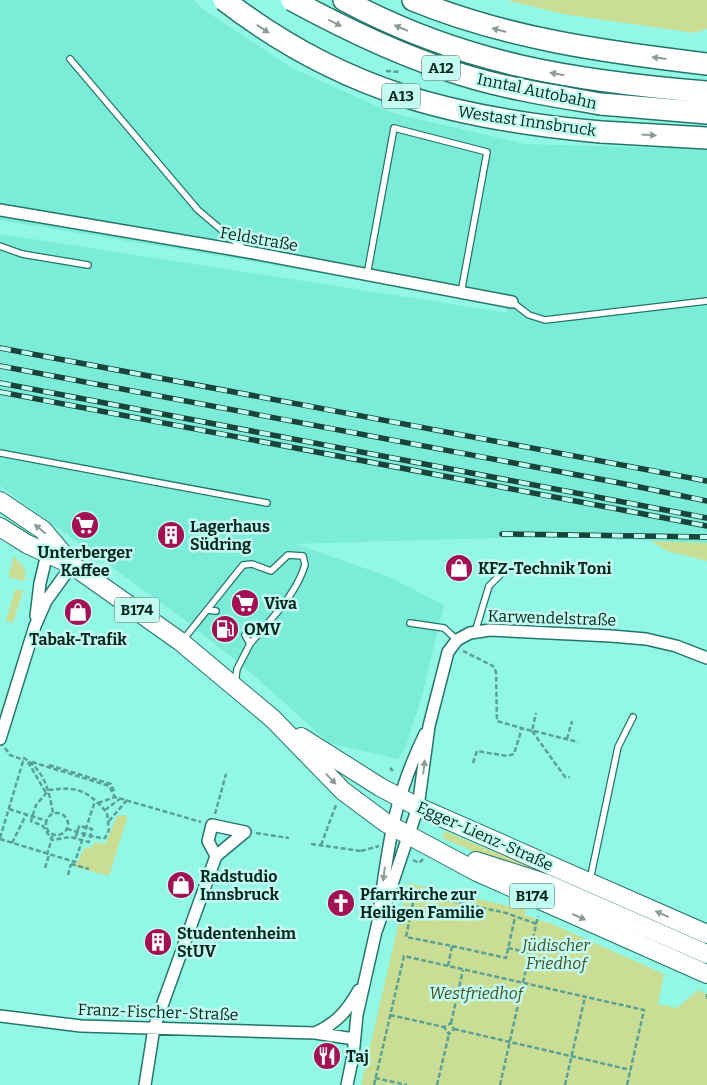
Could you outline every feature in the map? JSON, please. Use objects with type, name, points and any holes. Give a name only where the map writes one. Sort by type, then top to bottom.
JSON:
[{"type":"highway","name":"Westast Innsbruck","points":[[224,0],[268,32],[302,53],[363,83],[417,102],[461,113],[529,125],[600,132],[707,138]]},
{"type":"highway","name":"Inntal Autobahn","points":[[292,0],[369,39],[412,58],[464,76],[516,89],[601,104],[707,113]]},
{"type":"highway","name":"Inntal Autobahn","points":[[344,0],[420,36],[470,54],[521,67],[605,82],[707,92]]},
{"type":"highway","points":[[413,0],[462,19],[546,41],[707,64]]},
{"type":"main road","name":"Egger-Lienz-Straße","points":[[0,501],[43,530],[72,565]]},
{"type":"main road","name":"Egger-Lienz-Straße","points":[[0,527],[47,554],[72,565],[181,642],[273,719],[344,791],[391,826],[477,872],[707,974]]},
{"type":"main road","name":"Egger-Lienz-Straße","points":[[273,719],[338,762],[418,807],[707,934]]},
{"type":"main road","name":"Egger-Lienz-Straße","points":[[440,851],[545,883],[707,954]]},
{"type":"street","name":"Feldstraße","points":[[0,210],[248,252],[512,302]]},
{"type":"street","points":[[35,626],[40,583],[47,554]]},
{"type":"street","points":[[0,740],[35,626],[46,601],[72,565]]},
{"type":"street","name":"Karwendelstraße","points":[[455,642],[475,632],[528,631],[646,639],[676,646],[707,658]]},
{"type":"street","points":[[377,929],[418,807],[429,726],[448,652],[455,642]]},
{"type":"street","points":[[347,1085],[365,980],[377,929],[391,826],[408,767],[429,726]]},
{"type":"street","points":[[216,856],[208,841],[212,825],[246,832]]},
{"type":"street","points":[[145,1085],[154,1028],[216,856],[246,832]]},
{"type":"street","points":[[315,1033],[328,1027],[344,1014],[365,980]]},
{"type":"street","name":"Franz-Fischer-Straße","points":[[0,1016],[65,1025],[315,1033],[354,1039]]},
{"type":"lane","points":[[70,59],[198,210],[248,252]]},
{"type":"lane","points":[[367,275],[394,128],[487,152],[461,293]]},
{"type":"lane","points":[[0,246],[22,254],[88,265]]},
{"type":"lane","points":[[512,302],[528,316],[545,320],[707,301]]},
{"type":"lane","points":[[0,453],[267,503]]},
{"type":"lane","points":[[181,642],[243,565],[252,564],[271,571],[288,555],[303,556],[306,565],[299,580],[283,605],[250,644],[237,669],[235,686]]},
{"type":"lane","points":[[475,632],[489,586],[501,574]]},
{"type":"lane","points":[[207,610],[216,611]]},
{"type":"lane","points":[[410,623],[444,628],[455,642]]},
{"type":"lane","points":[[246,635],[250,644]]},
{"type":"lane","points":[[589,882],[618,747],[633,717]]},
{"type":"path","points":[[378,71],[407,72]]},
{"type":"path","points":[[455,642],[471,656],[492,666],[496,672],[497,721],[578,742]]},
{"type":"path","points":[[536,713],[532,731],[565,776],[570,777]]},
{"type":"path","points":[[567,739],[572,721]]},
{"type":"path","points":[[473,762],[477,751],[507,756],[514,754],[522,728]]},
{"type":"path","points":[[0,746],[9,753]]},
{"type":"path","points":[[0,752],[9,753],[109,786],[116,796],[120,798],[212,825],[226,774]]},
{"type":"path","points":[[26,760],[37,767],[48,792],[53,813]]},
{"type":"path","points":[[26,760],[111,784],[115,789],[116,796]]},
{"type":"path","points":[[26,760],[0,839],[89,869]]},
{"type":"path","points":[[52,840],[43,826],[31,821],[36,805],[48,792],[69,787],[87,793],[105,810],[109,821],[109,830],[105,838],[90,836],[67,829]]},
{"type":"path","points":[[320,845],[335,806],[344,791]]},
{"type":"path","points":[[97,802],[116,796]]},
{"type":"path","points":[[105,810],[120,798]]},
{"type":"path","points":[[109,821],[127,800]]},
{"type":"path","points":[[69,863],[76,861],[97,802]]},
{"type":"path","points":[[9,809],[47,821]]},
{"type":"path","points":[[53,813],[60,813],[66,816],[68,822],[67,829],[60,834],[54,834],[48,830],[47,821],[53,813]]},
{"type":"path","points":[[12,843],[26,815]]},
{"type":"path","points":[[52,840],[75,838],[89,842],[92,829],[79,826],[75,838]]},
{"type":"path","points":[[246,832],[289,838]]},
{"type":"path","points":[[45,868],[54,834]]},
{"type":"path","points":[[311,844],[381,852]]},
{"type":"path","points":[[68,875],[69,863]]},
{"type":"path","points":[[515,917],[506,958],[406,937],[415,894],[515,917],[537,924]]},
{"type":"path","points":[[500,1085],[539,912]]},
{"type":"path","points":[[448,966],[452,946]]},
{"type":"path","points":[[508,948],[530,953]]},
{"type":"path","points":[[374,1085],[404,956],[644,1010],[627,1085]]},
{"type":"path","points":[[464,970],[451,1024],[454,1029],[630,1070]]},
{"type":"path","points":[[707,994],[707,1001]]},
{"type":"path","points":[[565,1085],[585,997]]},
{"type":"path","points":[[390,1015],[444,1027],[451,1024]]},
{"type":"path","points":[[444,1027],[449,1034]]},
{"type":"path","points":[[437,1085],[449,1034],[454,1029]]},
{"type":"path","points":[[375,1078],[407,1085]]},
{"type":"shaded area","points":[[0,0],[194,0],[204,10],[292,68],[392,113],[525,144],[707,149],[707,543],[584,538],[494,538],[295,544],[387,576],[444,605],[422,696],[405,749],[398,759],[329,743],[249,671],[185,620],[0,486],[0,234],[510,313],[497,302],[0,220]]},
{"type":"green space","points":[[506,0],[707,0],[707,29],[694,33],[563,14]]},
{"type":"green space","points":[[651,541],[707,543],[707,561],[667,551]]},
{"type":"green space","points":[[14,556],[25,569],[25,581],[8,577]]},
{"type":"green space","points":[[15,589],[23,591],[13,623],[6,621]]},
{"type":"green space","points":[[128,815],[109,876],[75,867],[85,847],[91,848],[94,842],[105,844],[117,816]]},
{"type":"green space","points":[[445,831],[575,883],[572,888],[477,853],[442,838]]},
{"type":"green space","name":"Westfriedhof","points":[[408,883],[526,910],[525,915],[552,924],[664,974],[658,1004],[677,1008],[698,990],[707,994],[707,1085],[361,1085]]},
{"type":"railway","points":[[0,348],[707,481]]},
{"type":"railway","points":[[0,366],[707,501]]},
{"type":"railway","points":[[0,383],[707,518]]},
{"type":"railway","points":[[0,392],[707,526]]},
{"type":"railway","points":[[502,534],[707,537]]},
{"type":"place","name":"Unterberger Kaffee","points":[[85,525]]},
{"type":"place","name":"Lagerhaus Südring","points":[[171,535]]},
{"type":"place","name":"KFZ-Technik Toni","points":[[459,568]]},
{"type":"place","name":"Viva","points":[[245,603]]},
{"type":"place","name":"Tabak-Trafik","points":[[78,612]]},
{"type":"place","name":"OMV","points":[[225,629]]},
{"type":"place","name":"Radstudio Innsbruck","points":[[181,885]]},
{"type":"place","name":"Pfarrkirche zur Heiligen Familie","points":[[341,903]]},
{"type":"place","name":"Studentenheim StUV","points":[[158,942]]},
{"type":"place","name":"Taj","points":[[327,1056]]},
{"type":"park label","name":"Jüdischer Friedhof","points":[[556,954]]}]
